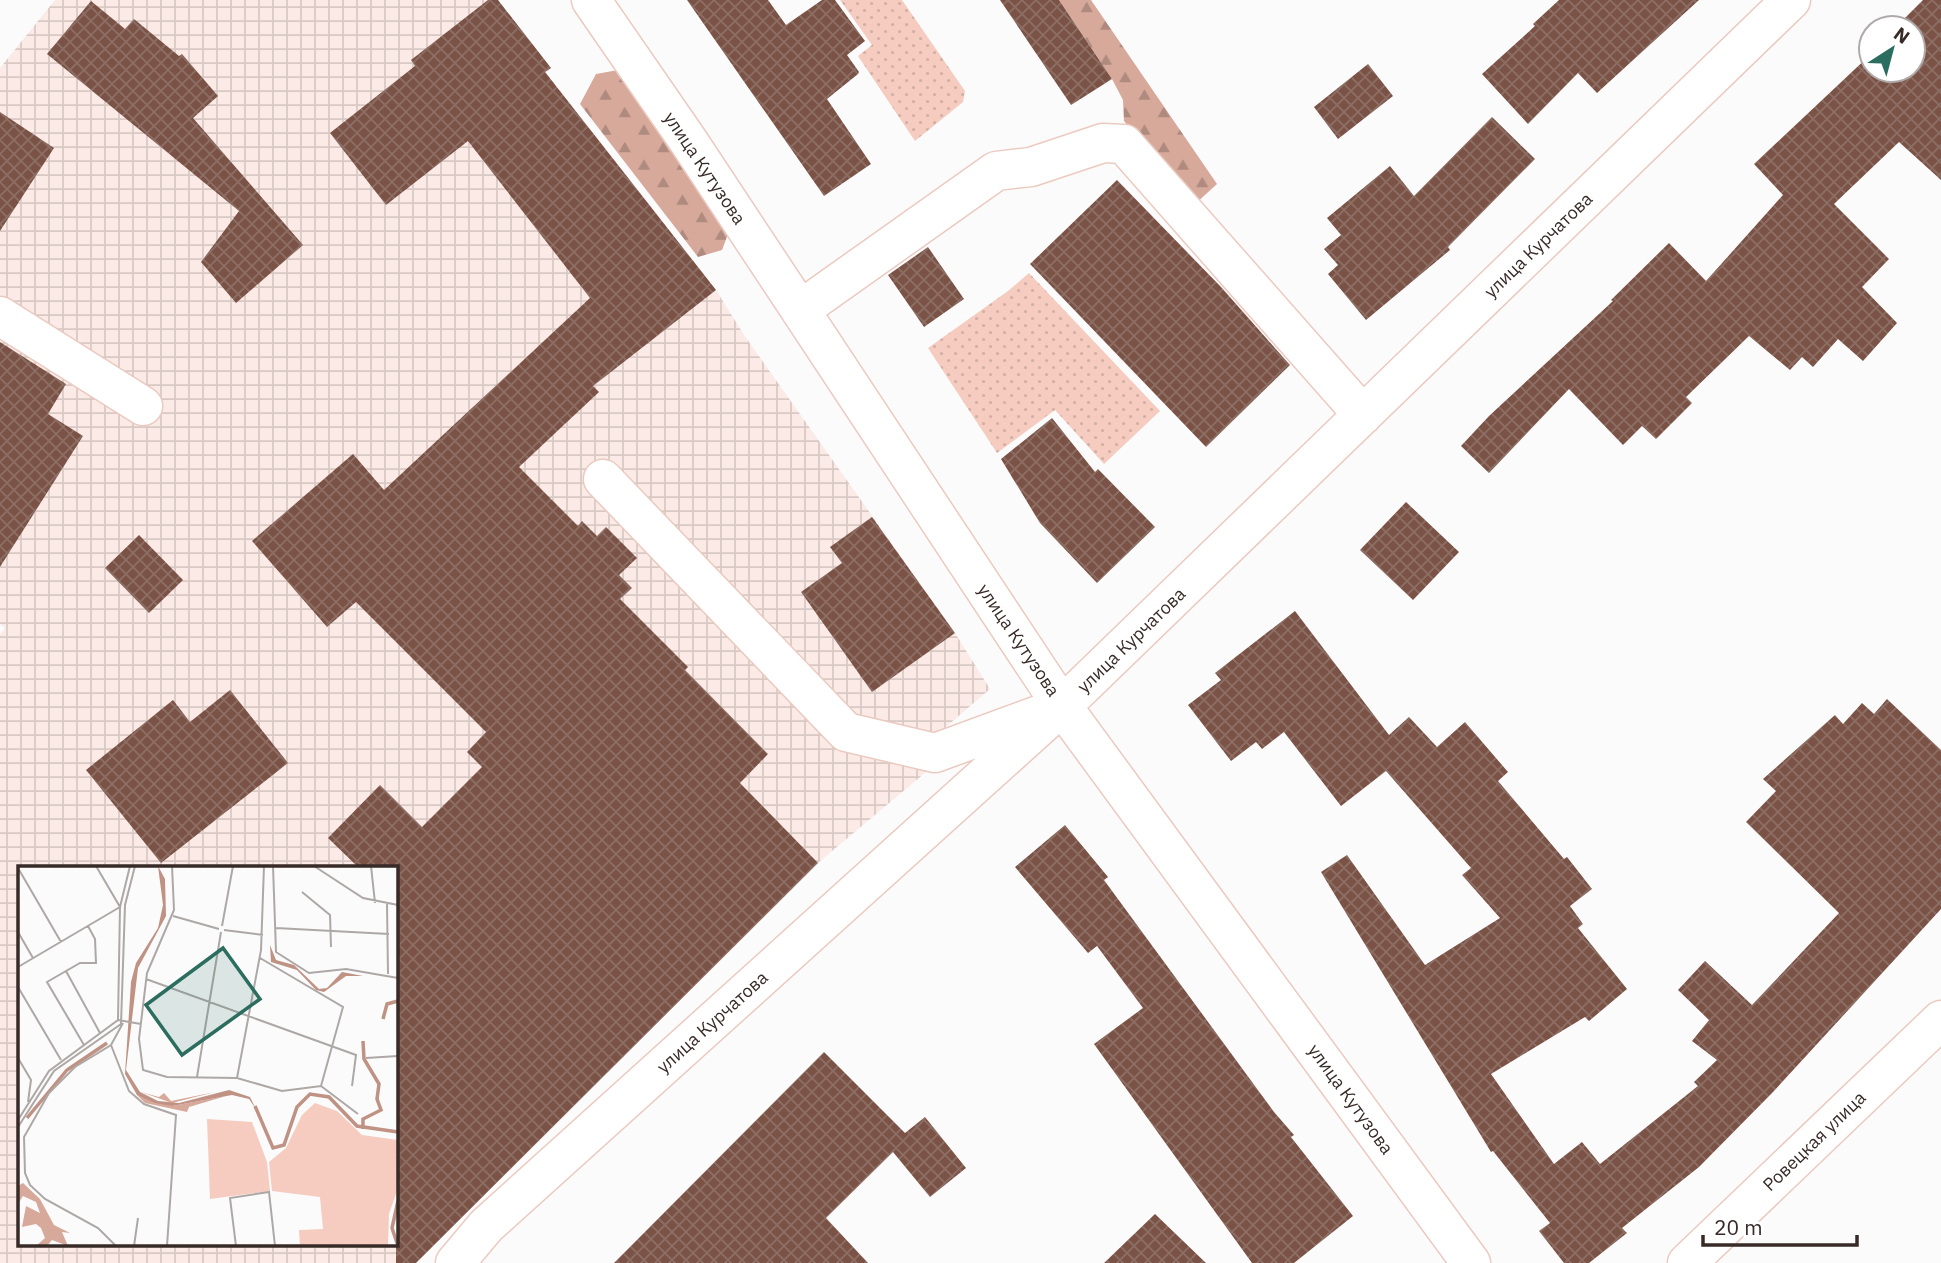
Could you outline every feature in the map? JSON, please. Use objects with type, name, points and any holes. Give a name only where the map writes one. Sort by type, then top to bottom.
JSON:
[{"type":"street","name":"улица Кутузова","points":[[591,0],[689,142],[1062,706],[1471,1263]]},
{"type":"street","name":"улица Курчатова","points":[[455,1263],[486,1226],[1062,706],[1791,0]]},
{"type":"street","points":[[800,310],[996,171],[1031,167],[1103,143],[1124,144],[1363,415]]},
{"type":"street","points":[[0,316],[143,406]]},
{"type":"street","points":[[603,479],[846,732],[935,753],[1062,706]]},
{"type":"street","name":"Ровецкая улица","points":[[1687,1263],[1941,1020]]},
{"type":"shaded area","points":[[55,0],[498,0],[551,68],[546,73],[716,290],[744,335],[955,633],[990,689],[940,732],[932,767],[819,862],[416,1263],[0,1263],[0,635],[5,628],[0,624],[0,346],[4,339],[0,336],[0,68]]},
{"type":"shaded area","points":[[840,0],[902,0],[965,91],[963,102],[915,141],[858,56],[872,45]]},
{"type":"shaded area","points":[[1029,273],[1160,411],[1104,464],[1055,410],[997,453],[928,348]]},
{"type":"green space","points":[[1059,0],[1091,0],[1217,184],[1194,205],[1124,121],[1123,100],[1112,79]]},
{"type":"green space","points":[[618,70],[730,229],[722,250],[698,257],[580,104],[596,74]]},
{"type":"building","points":[[488,0],[498,0],[551,68],[545,72],[716,290],[593,386],[599,392],[519,467],[578,526],[582,521],[597,536],[606,527],[637,558],[619,575],[632,588],[620,599],[688,667],[685,670],[768,754],[740,783],[818,863],[416,1263],[396,1263],[397,866],[357,866],[328,838],[380,785],[422,827],[482,767],[467,752],[486,732],[356,602],[327,627],[252,541],[353,454],[384,490],[590,298],[468,141],[386,205],[330,133],[415,66],[411,60]]},
{"type":"building","points":[[687,0],[768,0],[786,25],[822,0],[835,0],[865,41],[847,55],[858,74],[827,99],[871,164],[824,196]]},
{"type":"building","points":[[1000,0],[1059,0],[1112,79],[1071,105]]},
{"type":"building","points":[[1559,0],[1699,0],[1597,93],[1578,73],[1528,124],[1482,74],[1535,26],[1533,24]]},
{"type":"building","points":[[1923,0],[1941,0],[1941,180],[1899,142],[1834,204],[1889,259],[1862,287],[1897,323],[1863,361],[1838,339],[1813,367],[1802,357],[1790,370],[1749,336],[1686,397],[1692,403],[1656,439],[1642,426],[1623,445],[1569,389],[1489,473],[1461,446],[1489,416],[1613,301],[1611,300],[1669,243],[1706,281],[1783,195],[1754,164],[1857,67],[1857,84],[1927,84],[1927,14],[1909,14]]},
{"type":"building","points":[[91,1],[125,29],[134,19],[179,56],[182,54],[218,96],[193,118],[303,245],[236,303],[201,262],[239,211],[47,54]]},
{"type":"building","points":[[1368,64],[1393,96],[1338,139],[1314,107]]},
{"type":"building","points":[[0,112],[54,148],[0,231]]},
{"type":"building","points":[[1492,117],[1535,159],[1448,247],[1450,250],[1366,320],[1328,274],[1338,265],[1324,249],[1341,235],[1327,218],[1390,166],[1414,196]]},
{"type":"building","points":[[1117,180],[1221,287],[1290,365],[1206,447],[1030,264]]},
{"type":"building","points":[[928,247],[964,299],[924,327],[888,275]]},
{"type":"building","points":[[0,342],[66,384],[48,414],[83,436],[0,567]]},
{"type":"building","points":[[1052,418],[1095,472],[1098,469],[1155,527],[1097,583],[1040,523],[1001,459]]},
{"type":"building","points":[[1406,502],[1459,552],[1413,600],[1360,550]]},
{"type":"building","points":[[872,517],[955,633],[872,692],[801,592],[842,563],[830,547]]},
{"type":"building","points":[[139,535],[183,580],[149,613],[105,568]]},
{"type":"building","points":[[1295,611],[1389,735],[1409,717],[1437,747],[1465,722],[1508,772],[1498,781],[1564,859],[1567,857],[1592,889],[1570,906],[1583,924],[1578,928],[1627,989],[1589,1021],[1585,1017],[1491,1074],[1554,1164],[1582,1142],[1600,1164],[1698,1086],[1694,1082],[1717,1060],[1692,1041],[1709,1020],[1678,990],[1705,961],[1752,1005],[1839,913],[1746,822],[1776,791],[1763,779],[1835,715],[1843,724],[1862,703],[1874,714],[1887,699],[1941,750],[1941,909],[1773,1092],[1699,1167],[1622,1228],[1627,1233],[1589,1263],[1564,1263],[1539,1231],[1550,1223],[1493,1151],[1491,1152],[1321,872],[1347,855],[1425,965],[1500,918],[1462,875],[1471,868],[1386,771],[1341,806],[1284,732],[1262,749],[1256,742],[1231,761],[1188,705],[1221,680],[1215,673]]},
{"type":"building","points":[[230,690],[288,763],[161,863],[86,770],[173,700],[190,722]]},
{"type":"building","points":[[1065,825],[1108,877],[1104,880],[1274,1112],[1294,1135],[1291,1137],[1353,1216],[1294,1263],[1252,1263],[1094,1044],[1143,1008],[1097,946],[1088,953],[1015,867]]},
{"type":"building","points":[[824,1052],[905,1133],[925,1117],[966,1168],[930,1197],[893,1152],[826,1218],[868,1263],[614,1263]]},
{"type":"building","points":[[1155,1214],[1206,1263],[1104,1263]]}]
